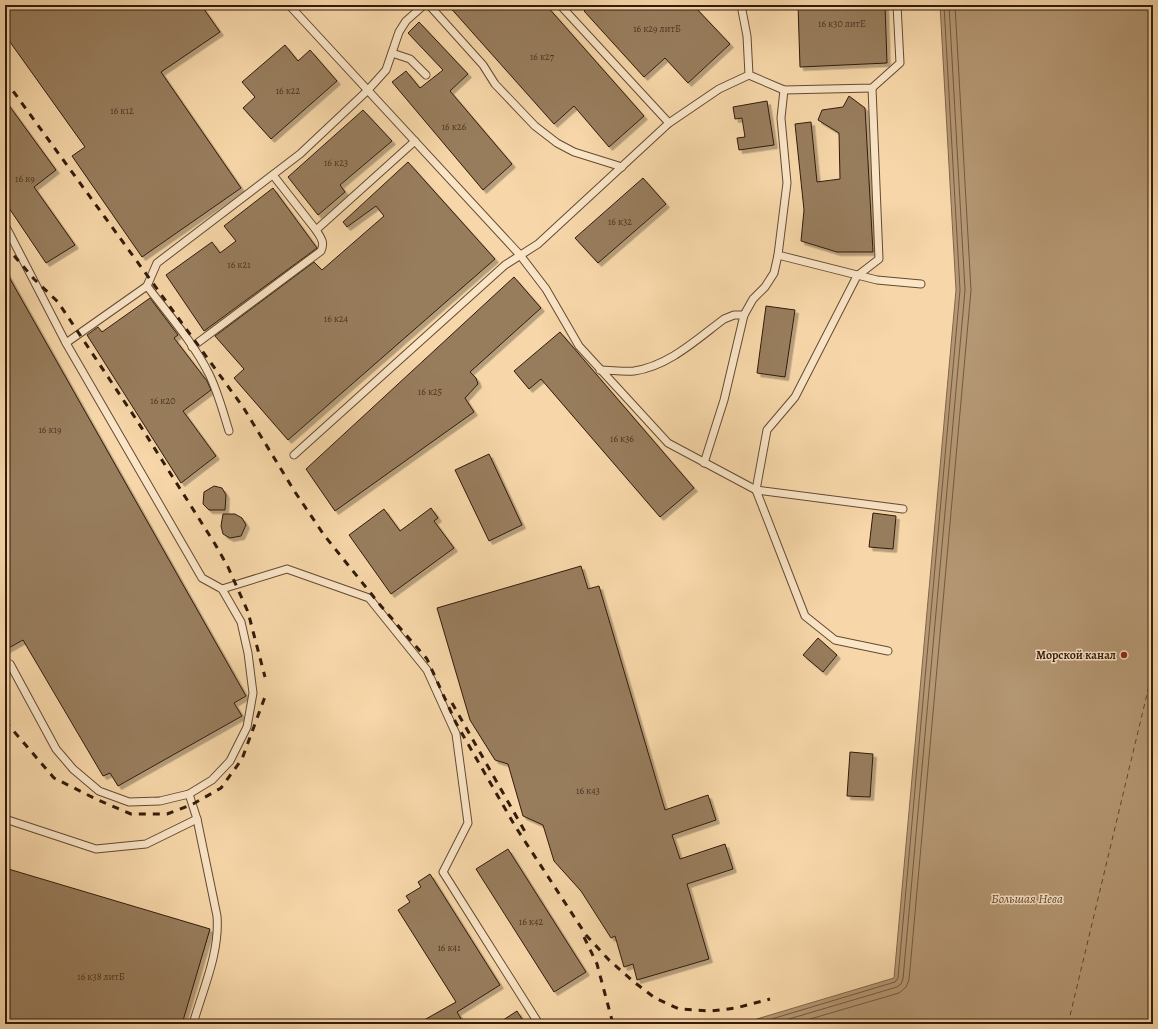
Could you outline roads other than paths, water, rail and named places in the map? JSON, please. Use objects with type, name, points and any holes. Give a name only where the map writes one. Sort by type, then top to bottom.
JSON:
[{"type":"lane","points":[[290,5],[520,255],[546,289],[579,346],[668,443],[756,490],[904,509]]},
{"type":"lane","points":[[66,343],[147,286],[157,262],[300,154],[368,90],[386,70],[399,32],[406,21],[424,5]]},
{"type":"lane","points":[[429,5],[483,65],[495,84],[535,126],[557,143],[574,152],[622,167]]},
{"type":"lane","points":[[560,5],[669,123]]},
{"type":"lane","points":[[741,5],[747,36],[749,75]]},
{"type":"lane","points":[[294,455],[506,265],[538,244],[669,123],[719,88],[749,75],[784,90],[872,88],[900,63],[897,5]]},
{"type":"lane","points":[[392,53],[410,59],[426,75]]},
{"type":"lane","points":[[872,88],[879,259],[857,276],[795,397],[767,430],[756,490],[805,616],[834,640],[888,651]]},
{"type":"lane","points":[[704,462],[724,400],[744,315],[753,299],[765,287],[774,273],[778,255],[787,183],[781,118],[784,90]]},
{"type":"lane","points":[[316,230],[415,142]]},
{"type":"lane","points":[[192,348],[321,251],[323,245],[322,239],[273,175]]},
{"type":"lane","points":[[5,225],[66,343],[202,578],[222,589],[241,622],[248,653],[253,693],[247,727],[230,760],[212,780],[189,794],[160,801],[129,802],[99,791],[73,769],[56,750],[10,664],[5,667]]},
{"type":"lane","points":[[778,255],[857,276],[877,280],[921,284]]},
{"type":"lane","points":[[147,286],[192,348],[208,373],[219,397],[229,431]]},
{"type":"lane","points":[[600,370],[633,371],[648,368],[666,361],[724,319],[734,315],[744,315]]},
{"type":"lane","points":[[222,589],[287,569],[369,598],[427,670],[456,734],[468,824],[443,872],[539,1024]]},
{"type":"lane","points":[[189,794],[196,819],[217,916],[218,930],[217,945],[193,1024]]},
{"type":"lane","points":[[5,819],[96,849],[146,844],[196,819]]},
{"type":"water","name":"Большая Нева","points":[[940,5],[1153,5],[1153,1024],[740,1024],[894,978],[956,290]]},
{"type":"railway","points":[[5,80],[243,407],[295,492],[324,535],[381,606],[427,659],[456,723],[515,826],[586,935],[609,960],[634,982],[655,998],[679,1009],[711,1011],[736,1008],[770,999]]},
{"type":"railway","points":[[5,245],[34,279],[58,302],[136,419],[215,544],[228,567],[248,612],[265,677]]},
{"type":"railway","points":[[5,721],[54,778],[98,800],[131,814],[167,814],[193,804],[221,788],[242,759],[266,694]]},
{"type":"railway","points":[[452,703],[528,837]]},
{"type":"railway","points":[[584,937],[597,964],[613,1024]]},
{"type":"place","name":"Морской канал","points":[[1124,655]]}]
